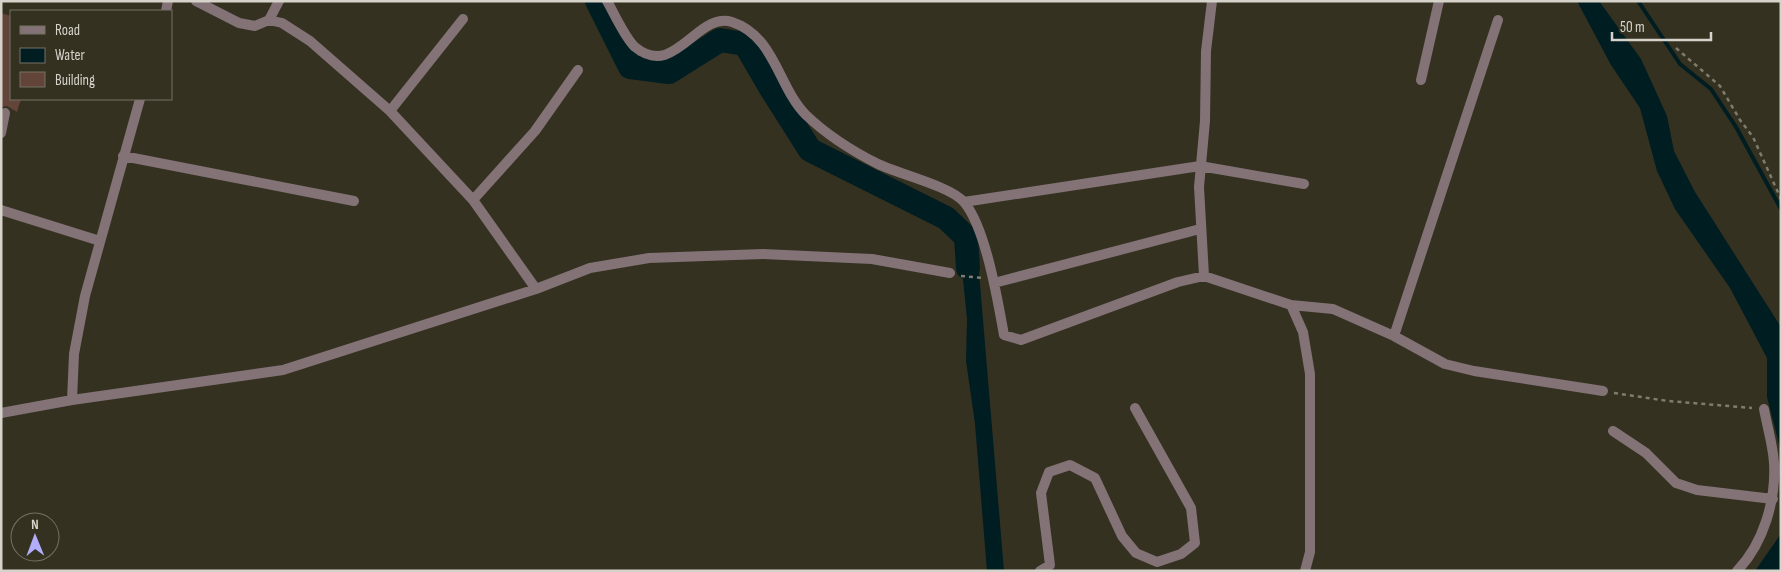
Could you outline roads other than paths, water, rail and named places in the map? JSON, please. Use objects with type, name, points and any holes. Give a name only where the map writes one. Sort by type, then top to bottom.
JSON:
[{"type":"street","points":[[196,1],[239,23],[255,26],[269,20],[279,1]]},
{"type":"street","points":[[607,1],[634,46],[645,53],[662,55],[676,51],[705,28],[721,22],[732,22],[761,42],[770,53],[805,114],[835,140],[878,164],[949,192],[964,202],[982,238],[994,282],[1004,336],[1021,340],[1178,282],[1204,276],[1291,305],[1333,309],[1394,336],[1445,364],[1474,371],[1603,391]]},
{"type":"street","points":[[1204,276],[1200,229],[1200,166],[1205,121],[1206,51],[1212,1]]},
{"type":"street","points":[[1422,80],[1439,1]]},
{"type":"street","points":[[390,111],[463,19]]},
{"type":"street","points":[[269,20],[282,24],[310,41],[390,111],[472,200],[536,289]]},
{"type":"street","points":[[1394,336],[1498,20]]},
{"type":"street","points":[[472,200],[535,131],[578,70]]},
{"type":"street","points":[[72,400],[74,354],[100,241],[140,100]]},
{"type":"street","points":[[1,132],[6,113]]},
{"type":"street","points":[[123,156],[354,201]]},
{"type":"street","points":[[964,202],[1200,166],[1304,184]]},
{"type":"street","points":[[1,210],[100,241]]},
{"type":"street","points":[[994,282],[1200,229]]},
{"type":"street","points":[[1,413],[72,400],[283,370],[536,289],[590,268],[648,258],[764,254],[862,259],[955,274]]},
{"type":"street","points":[[1291,305],[1303,332],[1310,374],[1310,552],[1305,571]]},
{"type":"street","points":[[1040,571],[1050,565],[1042,493],[1049,472],[1070,465],[1095,478],[1122,536],[1136,553],[1157,562],[1181,554],[1195,543],[1191,508],[1134,408]]},
{"type":"street","points":[[1737,571],[1766,524],[1772,499],[1774,462],[1764,409]]},
{"type":"street","points":[[1613,431],[1646,453],[1676,483],[1698,490],[1772,499]]},
{"type":"water","points":[[1577,1],[1599,1],[1641,59],[1667,116],[1674,151],[1695,192],[1781,327],[1781,452],[1767,397],[1767,358],[1730,288],[1675,209],[1657,171],[1640,108],[1611,65]]},
{"type":"water","points":[[966,237],[974,247],[979,272],[1004,571],[987,571],[975,424],[966,361],[967,319],[960,250]]},
{"type":"water","points":[[1781,532],[1781,571],[1755,571],[1780,535]]},
{"type":"waterway","points":[[597,1],[630,67],[669,72],[720,40],[745,44],[810,150],[946,218],[966,237],[968,268]]},
{"type":"waterway","points":[[1638,1],[1680,64],[1711,89],[1736,127],[1781,209]]}]
